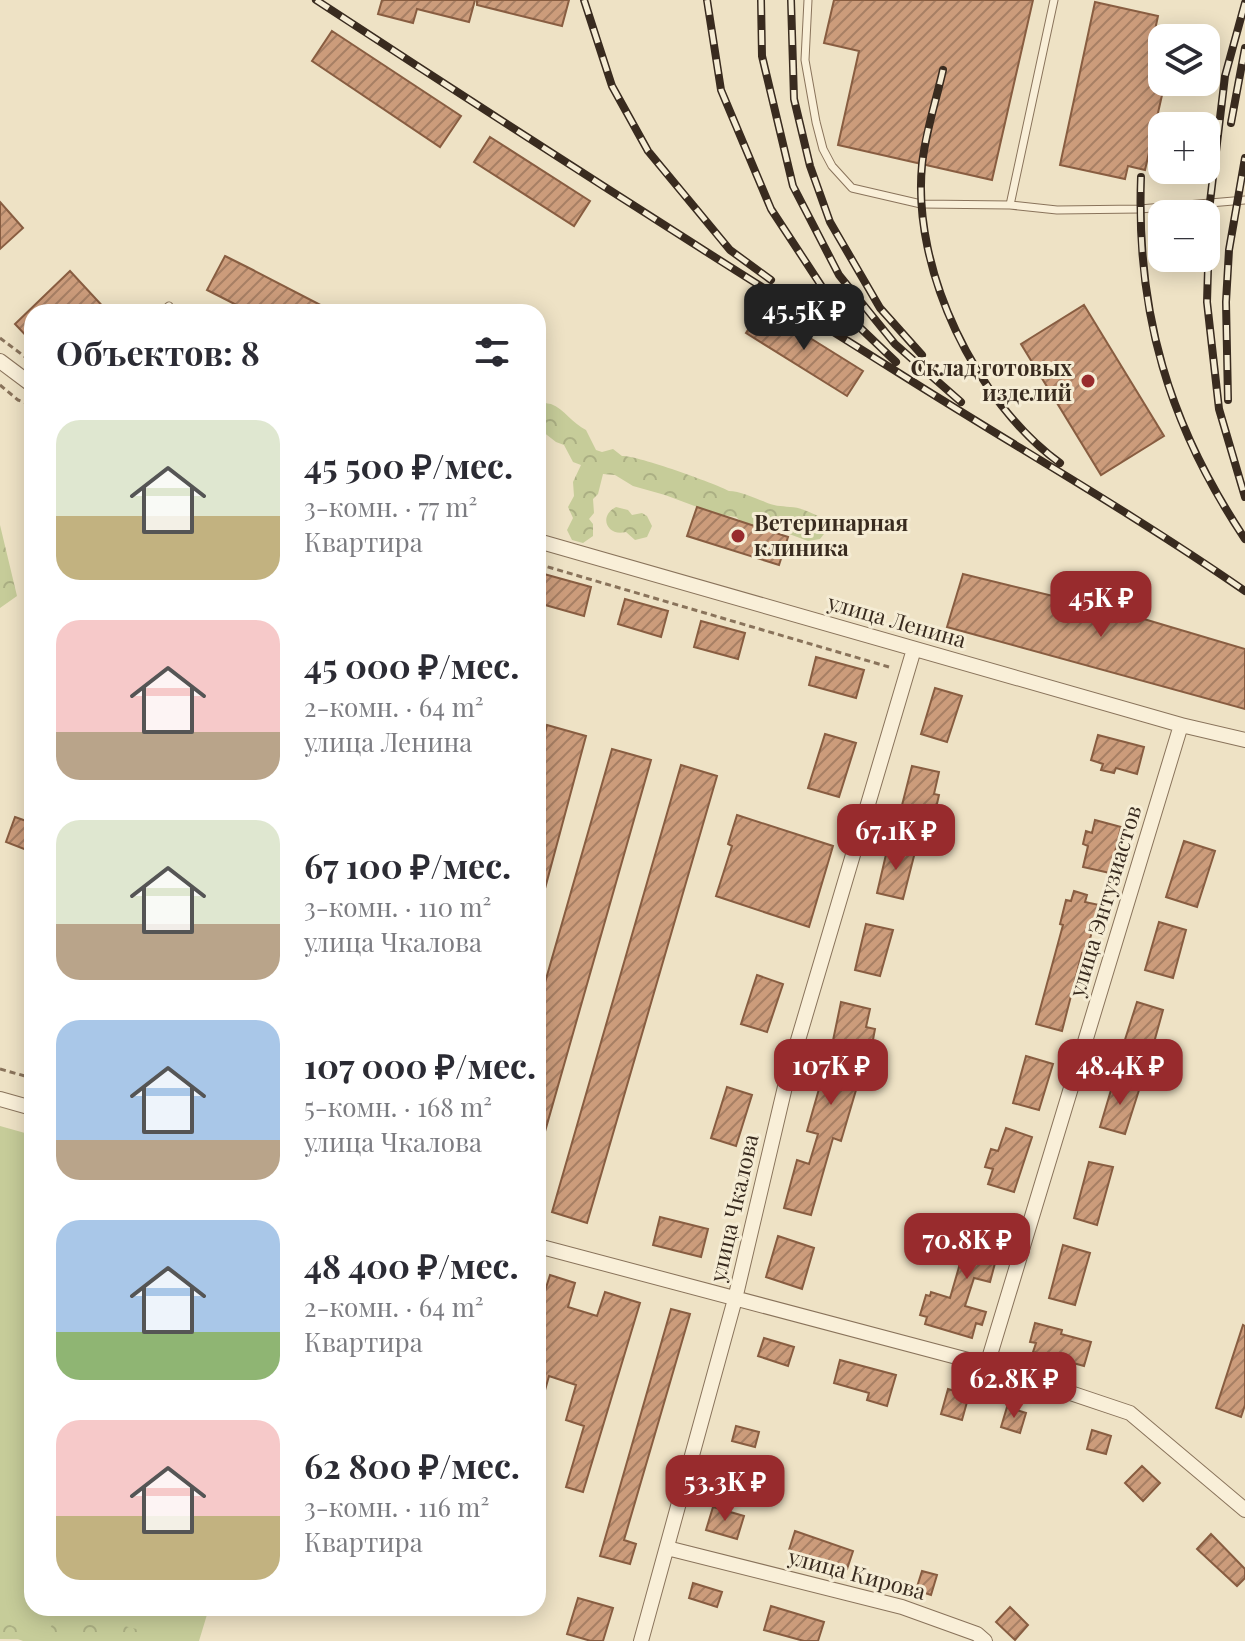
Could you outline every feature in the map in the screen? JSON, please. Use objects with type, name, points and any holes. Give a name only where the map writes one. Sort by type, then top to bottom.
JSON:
[{"type":"street","points":[[0,361],[24,379]]},
{"type":"street","name":"улица Ленина","points":[[546,543],[1181,725],[1245,740]]},
{"type":"street","name":"улица Чкалова","points":[[641,1641],[735,1299],[788,1074],[914,649]]},
{"type":"street","name":"улица Энтузиастов","points":[[987,1365],[1181,725]]},
{"type":"street","points":[[0,1099],[24,1106]]},
{"type":"street","points":[[546,1248],[987,1365],[1130,1413],[1245,1508]]},
{"type":"street","name":"улица Кирова","points":[[667,1548],[902,1607],[977,1634],[985,1641]]},
{"type":"lane","points":[[808,0],[805,60],[816,122],[823,149],[832,166],[852,188],[921,204],[1010,205],[1057,210],[1126,209],[1245,200]]},
{"type":"lane","points":[[1010,205],[1054,0]]},
{"type":"path","points":[[0,338],[24,356]]},
{"type":"path","points":[[0,385],[24,402]]},
{"type":"path","points":[[546,566],[889,667]]},
{"type":"path","points":[[0,1069],[24,1076]]},
{"type":"green space","points":[[546,403],[556,406],[586,430],[596,450],[613,449],[622,456],[692,476],[729,491],[771,504],[805,510],[820,517],[824,534],[820,539],[808,541],[781,531],[762,529],[744,524],[736,517],[716,514],[633,486],[615,475],[603,474],[598,494],[593,499],[594,513],[589,519],[593,524],[593,536],[583,543],[572,540],[567,530],[573,518],[568,507],[574,496],[573,482],[581,465],[573,462],[564,445],[546,434]]},
{"type":"green space","points":[[616,507],[628,510],[632,515],[642,513],[647,516],[652,526],[647,537],[635,540],[626,532],[610,529],[607,515]]},
{"type":"green space","points":[[0,525],[17,596],[0,608]]},
{"type":"green space","points":[[0,1126],[24,1133],[24,1616],[207,1616],[199,1641],[23,1641],[0,1632]]},
{"type":"green space","points":[[57,1616],[85,1616],[184,1641],[0,1639],[0,1621],[44,1638]]},
{"type":"building","points":[[382,0],[475,0],[469,22],[417,9],[413,23],[378,14]]},
{"type":"building","points":[[477,0],[569,0],[562,26],[477,5]]},
{"type":"building","points":[[834,0],[1033,0],[992,180],[838,145],[859,51],[824,43]]},
{"type":"building","points":[[1095,2],[1158,16],[1156,24],[1148,24],[1148,96],[1162,96],[1158,112],[1148,112],[1145,170],[1128,166],[1125,179],[1060,165]]},
{"type":"building","points":[[332,31],[461,116],[440,147],[312,61]]},
{"type":"building","points":[[490,137],[590,201],[574,226],[474,162]]},
{"type":"building","points":[[0,202],[23,228],[0,249]]},
{"type":"building","points":[[225,256],[318,304],[234,304],[207,290]]},
{"type":"building","points":[[70,271],[101,304],[36,304]]},
{"type":"building","points":[[1084,305],[1164,436],[1101,475],[1021,344]]},
{"type":"building","points":[[762,308],[863,371],[847,396],[746,333]]},
{"type":"building","points":[[24,315],[24,334],[15,324]]},
{"type":"building","name":"Ветеринарная клиника","points":[[697,507],[788,537],[779,565],[687,536]]},
{"type":"building","points":[[963,574],[1127,614],[1245,649],[1245,709],[947,627]]},
{"type":"building","points":[[546,575],[591,587],[584,616],[546,605]]},
{"type":"building","points":[[625,599],[668,611],[661,637],[618,624]]},
{"type":"building","points":[[701,621],[745,633],[738,659],[694,647]]},
{"type":"building","points":[[816,657],[864,670],[856,698],[809,685]]},
{"type":"building","points":[[935,688],[962,696],[947,742],[921,734]]},
{"type":"building","points":[[547,725],[586,736],[546,885]]},
{"type":"building","points":[[825,734],[856,743],[839,797],[808,788]]},
{"type":"building","points":[[1098,735],[1144,747],[1137,774],[1116,768],[1114,773],[1101,770],[1103,764],[1091,760]]},
{"type":"building","points":[[612,749],[651,760],[546,1128],[546,979]]},
{"type":"building","points":[[681,765],[717,776],[587,1223],[552,1212]]},
{"type":"building","points":[[912,766],[939,772],[934,794],[939,795],[936,808],[930,807],[927,819],[900,813]]},
{"type":"building","points":[[737,815],[833,846],[809,927],[716,896],[732,846],[728,844]]},
{"type":"building","points":[[15,817],[24,820],[24,849],[6,842]]},
{"type":"building","points":[[1095,820],[1121,827],[1110,873],[1083,867],[1088,846],[1083,844],[1086,831],[1092,833]]},
{"type":"building","points":[[1184,841],[1215,851],[1197,907],[1166,897]]},
{"type":"building","points":[[888,846],[915,852],[903,899],[877,893]]},
{"type":"building","points":[[1074,891],[1087,895],[1085,902],[1099,905],[1086,954],[1082,953],[1062,1031],[1036,1024],[1063,925],[1060,924],[1066,900],[1071,901]]},
{"type":"building","points":[[1159,922],[1186,930],[1173,978],[1145,970]]},
{"type":"building","points":[[866,924],[893,930],[880,976],[855,970]]},
{"type":"building","points":[[757,975],[783,984],[767,1032],[741,1024]]},
{"type":"building","points":[[841,1002],[870,1009],[866,1027],[875,1029],[872,1045],[860,1042],[846,1088],[856,1090],[841,1141],[833,1138],[811,1215],[784,1208],[797,1160],[809,1164],[818,1134],[807,1131],[821,1082],[832,1085],[842,1053],[831,1050]]},
{"type":"building","points":[[1137,1002],[1163,1010],[1150,1057],[1122,1049]]},
{"type":"building","points":[[1026,1056],[1053,1064],[1039,1110],[1013,1103]]},
{"type":"building","points":[[1114,1080],[1140,1087],[1125,1134],[1100,1127]]},
{"type":"building","points":[[727,1087],[752,1095],[736,1146],[711,1138]]},
{"type":"building","points":[[1006,1128],[1032,1137],[1014,1192],[988,1184],[993,1169],[985,1167],[991,1149],[998,1151]]},
{"type":"building","points":[[1089,1162],[1113,1167],[1097,1225],[1074,1218]]},
{"type":"building","points":[[980,1215],[1006,1222],[990,1282],[974,1278],[965,1306],[986,1312],[982,1325],[976,1323],[972,1338],[925,1324],[927,1317],[920,1315],[926,1295],[930,1296],[931,1292],[950,1298],[970,1229],[976,1230]]},
{"type":"building","points":[[660,1217],[708,1229],[701,1257],[653,1245]]},
{"type":"building","points":[[778,1236],[814,1248],[802,1289],[766,1277]]},
{"type":"building","points":[[1063,1245],[1090,1253],[1075,1305],[1049,1298]]},
{"type":"building","points":[[550,1275],[575,1283],[568,1307],[597,1316],[605,1292],[640,1303],[583,1492],[566,1487],[584,1426],[566,1420],[576,1385],[549,1376],[546,1387],[546,1288]]},
{"type":"building","points":[[671,1309],[690,1314],[624,1540],[636,1544],[630,1564],[600,1556]]},
{"type":"building","points":[[1035,1323],[1091,1342],[1084,1366],[1033,1352],[1036,1343],[1030,1342]]},
{"type":"building","points":[[1243,1325],[1245,1405],[1241,1417],[1216,1408]]},
{"type":"building","points":[[764,1338],[794,1347],[788,1366],[758,1356]]},
{"type":"building","points":[[840,1360],[896,1375],[887,1406],[867,1400],[869,1393],[834,1383]]},
{"type":"building","points":[[948,1389],[969,1395],[962,1420],[941,1414]]},
{"type":"building","points":[[1007,1407],[1026,1413],[1020,1433],[1001,1427]]},
{"type":"building","points":[[736,1426],[759,1432],[755,1447],[732,1441]]},
{"type":"building","points":[[1092,1430],[1111,1436],[1106,1454],[1087,1449]]},
{"type":"building","points":[[1142,1466],[1160,1483],[1143,1501],[1125,1483]]},
{"type":"building","points":[[713,1507],[744,1516],[737,1539],[706,1530]]},
{"type":"building","points":[[795,1531],[853,1551],[847,1569],[788,1553]]},
{"type":"building","points":[[1211,1534],[1245,1569],[1245,1578],[1237,1586],[1197,1549]]},
{"type":"building","points":[[922,1571],[937,1575],[931,1595],[916,1590]]},
{"type":"building","points":[[693,1583],[722,1592],[717,1607],[689,1598]]},
{"type":"building","points":[[578,1598],[613,1608],[603,1641],[567,1634]]},
{"type":"building","points":[[771,1606],[824,1622],[818,1641],[804,1641],[764,1630]]},
{"type":"building","points":[[1010,1607],[1028,1625],[1015,1640],[996,1622]]},
{"type":"railway","points":[[316,0],[681,236],[1118,508],[1245,591]]},
{"type":"railway","points":[[584,0],[612,86],[648,151],[730,250],[771,280]]},
{"type":"railway","points":[[707,0],[721,90],[771,209],[830,299],[896,362]]},
{"type":"railway","points":[[761,0],[762,56],[793,186],[839,275],[895,344],[961,402]]},
{"type":"railway","points":[[791,0],[794,99],[810,166],[830,222],[880,308],[922,355]]},
{"type":"railway","points":[[1245,3],[1225,76],[1210,202],[1207,302],[1219,409],[1245,497]]},
{"type":"railway","points":[[1231,123],[1245,48]]},
{"type":"railway","points":[[943,70],[922,165],[922,205],[928,247],[939,289],[977,370],[1030,437],[1060,463]]},
{"type":"railway","points":[[1228,400],[1226,302],[1229,250],[1245,158]]},
{"type":"railway","points":[[1141,177],[1144,275],[1163,367],[1196,454],[1245,539]]},
{"type":"place","name":"Склад готовых изделий","points":[[1088,381]]},
{"type":"place","name":"Ветеринарная клиника","points":[[738,536]]}]
